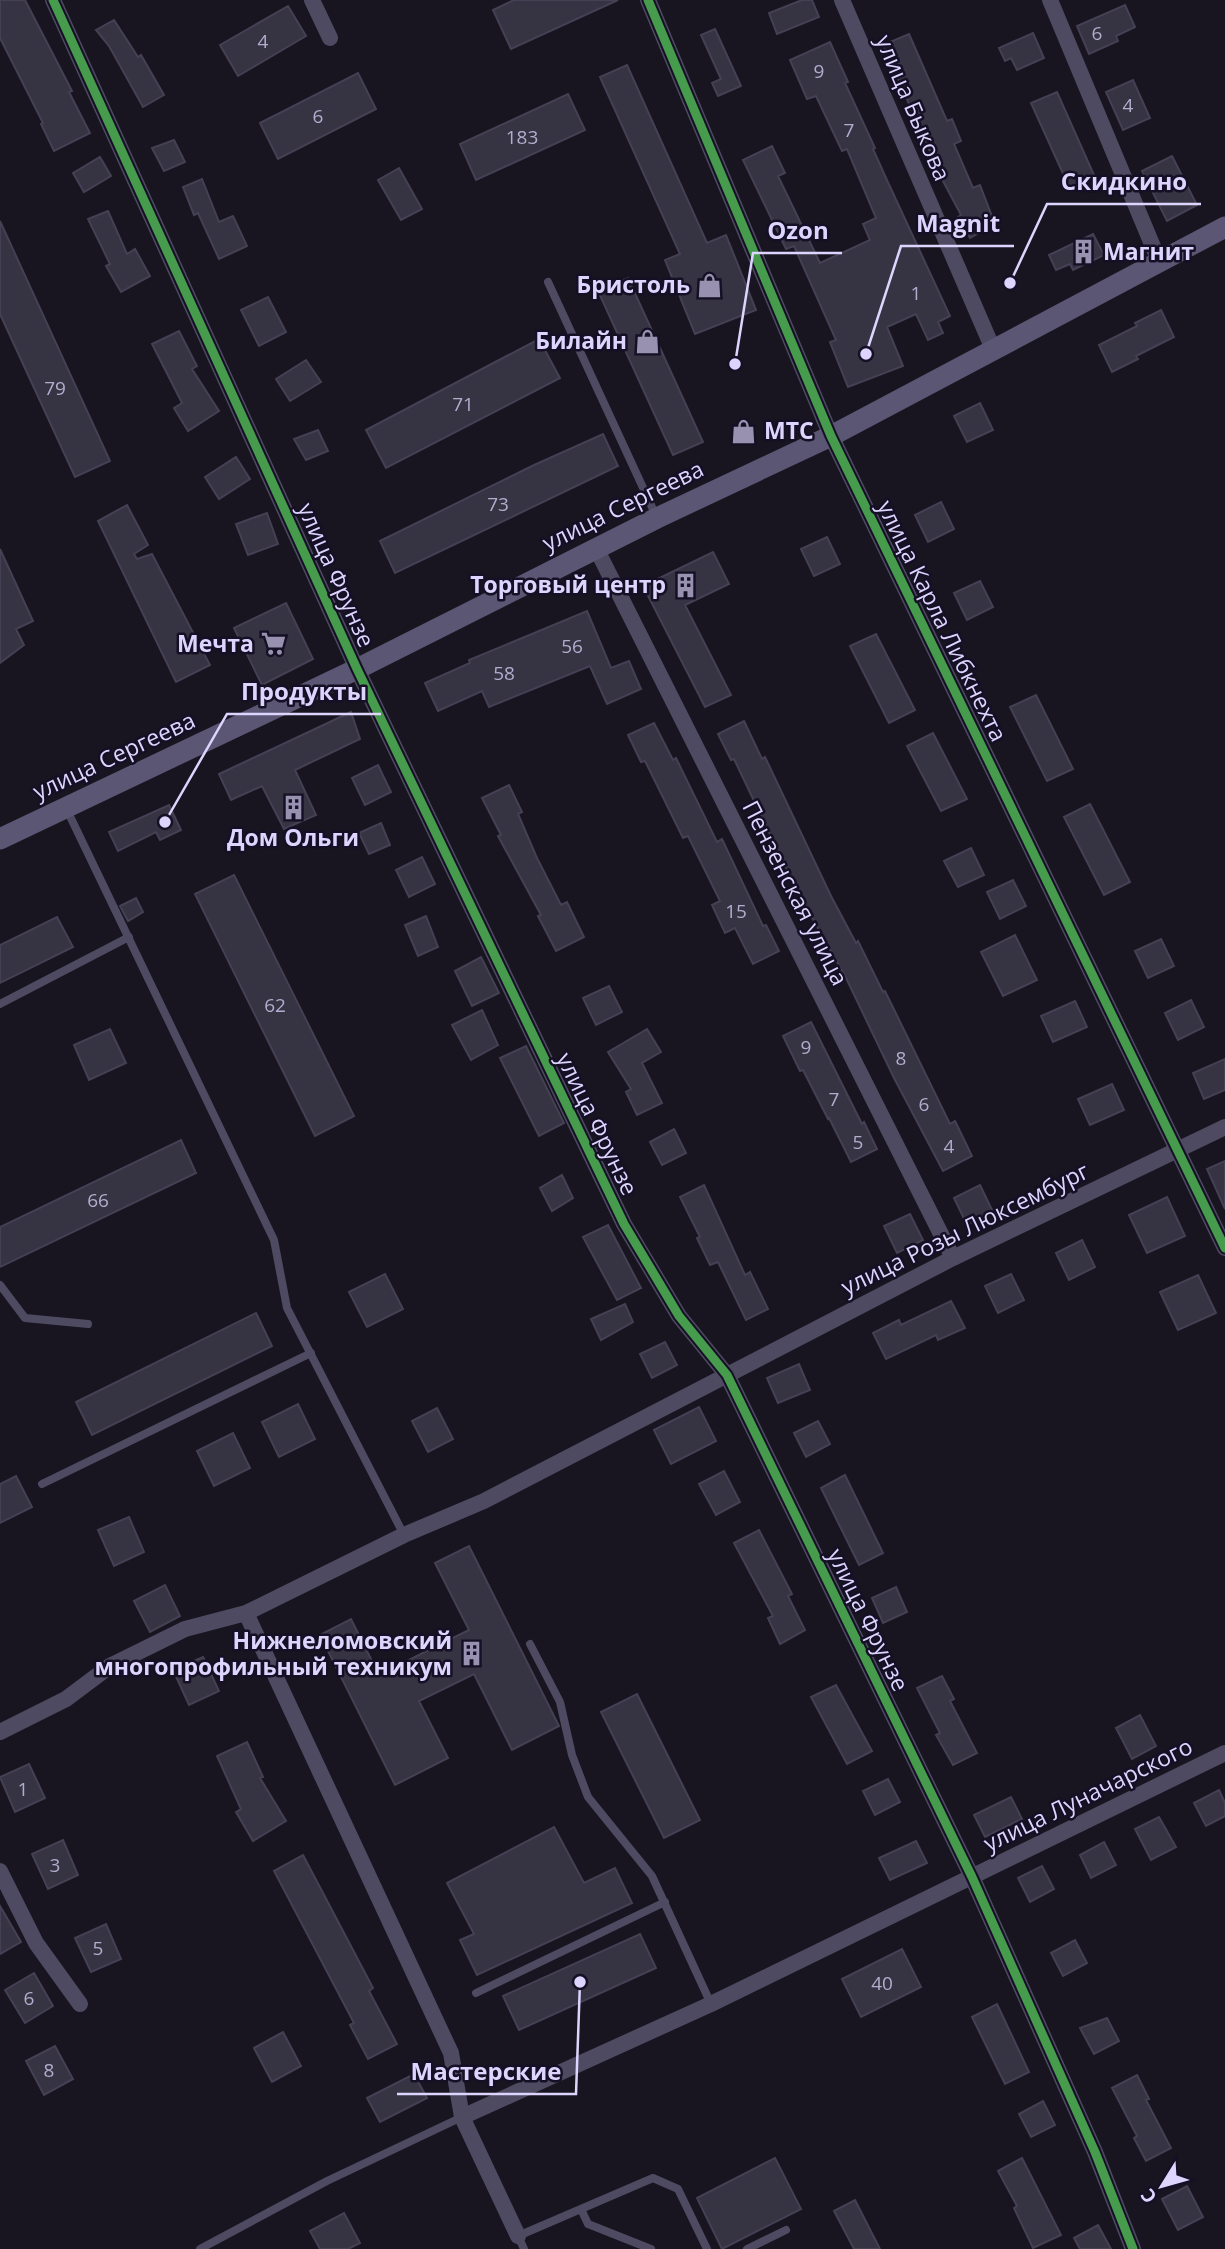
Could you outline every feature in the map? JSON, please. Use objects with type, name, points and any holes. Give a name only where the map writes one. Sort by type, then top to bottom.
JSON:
[{"type":"main road","name":"улица Сергеева","points":[[0,839],[357,669],[657,518],[831,436],[1225,227]]},
{"type":"street","name":"улица Фрунзе","points":[[53,0],[357,669],[624,1224],[679,1316],[727,1375],[972,1877],[1095,2152],[1133,2249]]},
{"type":"street","points":[[312,0],[330,38]]},
{"type":"street","name":"улица Карла Либкнехта","points":[[648,0],[831,436],[1225,1248]]},
{"type":"street","name":"улица Быкова","points":[[842,0],[993,349]]},
{"type":"street","points":[[1050,0],[1159,261]]},
{"type":"street","name":"Пензенская улица","points":[[596,548],[953,1258]]},
{"type":"street","name":"улица Розы Люксембург","points":[[0,1732],[66,1699],[110,1666],[174,1634],[246,1613],[404,1535],[484,1501],[953,1258],[1225,1127]]},
{"type":"street","points":[[246,1613],[451,2053],[462,2118],[521,2242]]},
{"type":"street","name":"улица Луначарского","points":[[462,2118],[711,2004],[1225,1753]]},
{"type":"street","points":[[0,1871],[36,1943],[80,2004]]},
{"type":"lane","points":[[548,282],[657,518]]},
{"type":"lane","points":[[66,807],[274,1240],[287,1308],[404,1535]]},
{"type":"lane","points":[[0,1003],[129,937]]},
{"type":"lane","points":[[0,1285],[25,1318],[88,1324]]},
{"type":"lane","points":[[42,1484],[310,1353]]},
{"type":"lane","points":[[530,1644],[560,1702],[572,1755],[588,1797],[652,1876],[711,2004]]},
{"type":"lane","points":[[476,1993],[664,1902]]},
{"type":"lane","points":[[200,2249],[327,2180],[462,2118]]},
{"type":"lane","points":[[521,2242],[582,2209],[653,2178],[678,2189],[707,2249]]},
{"type":"lane","points":[[582,2209],[589,2224],[650,2249]]},
{"type":"lane","points":[[747,2249],[786,2230]]},
{"type":"building","points":[[0,0],[25,0],[72,91],[69,92],[90,133],[54,151],[41,124],[43,123],[0,38]]},
{"type":"building","points":[[514,0],[618,0],[511,49],[493,10]]},
{"type":"building","points":[[802,0],[812,0],[819,17],[777,34],[769,13]]},
{"type":"building","points":[[1125,5],[1135,27],[1116,36],[1118,41],[1089,54],[1077,26]]},
{"type":"building","points":[[288,6],[306,36],[238,76],[220,45]]},
{"type":"building","points":[[114,20],[138,57],[141,55],[164,95],[143,107],[109,46],[96,30]]},
{"type":"building","points":[[715,29],[741,86],[718,96],[712,83],[721,79],[701,35]]},
{"type":"building","points":[[1033,33],[1044,58],[1017,70],[1011,58],[1005,61],[999,48]]},
{"type":"building","points":[[909,34],[947,121],[952,119],[961,141],[954,144],[973,188],[980,185],[995,224],[970,238],[958,217],[961,215],[943,181],[883,45]]},
{"type":"building","points":[[830,42],[848,82],[845,83],[875,148],[873,149],[950,316],[938,322],[943,333],[928,340],[916,314],[887,327],[903,366],[848,387],[830,342],[836,340],[794,246],[786,249],[743,160],[772,146],[785,173],[778,176],[820,263],[870,240],[863,224],[876,218],[847,149],[842,151],[816,96],[807,99],[790,60]]},
{"type":"building","points":[[627,65],[707,243],[726,235],[756,310],[695,334],[665,260],[680,254],[600,77]]},
{"type":"building","points":[[358,73],[376,109],[278,159],[260,123]]},
{"type":"building","points":[[1133,80],[1150,118],[1123,130],[1106,92]]},
{"type":"building","points":[[1057,92],[1094,175],[1069,187],[1031,103]]},
{"type":"building","points":[[568,94],[585,130],[476,180],[460,144]]},
{"type":"building","points":[[174,140],[185,162],[164,171],[152,148]]},
{"type":"building","points":[[1172,156],[1197,205],[1167,221],[1142,171]]},
{"type":"building","points":[[100,157],[111,176],[84,192],[73,173]]},
{"type":"building","points":[[399,168],[422,209],[401,220],[378,180]]},
{"type":"building","points":[[202,179],[219,222],[233,216],[247,246],[219,259],[198,213],[194,215],[183,187]]},
{"type":"building","points":[[108,211],[127,254],[135,249],[150,276],[121,292],[106,266],[110,264],[88,219]]},
{"type":"building","points":[[0,221],[110,461],[75,477],[0,314]]},
{"type":"building","name":"Магнит","points":[[1093,234],[1104,255],[1073,270],[1070,264],[1056,270],[1049,255]]},
{"type":"building","points":[[628,278],[703,442],[673,455],[598,291]]},
{"type":"building","points":[[268,297],[286,332],[259,346],[241,310]]},
{"type":"building","points":[[1161,310],[1174,337],[1136,356],[1138,359],[1112,372],[1099,345],[1137,326],[1135,323]]},
{"type":"building","points":[[179,331],[197,366],[192,369],[219,411],[188,431],[174,408],[182,403],[152,344]]},
{"type":"building","points":[[539,339],[560,378],[386,468],[366,430]]},
{"type":"building","points":[[306,360],[321,382],[290,401],[276,379]]},
{"type":"building","points":[[980,403],[993,430],[967,442],[954,416]]},
{"type":"building","points":[[318,430],[328,451],[306,460],[294,439]]},
{"type":"building","points":[[603,434],[618,466],[395,573],[380,541]]},
{"type":"building","points":[[236,457],[250,479],[219,499],[205,477]]},
{"type":"building","points":[[941,502],[954,529],[928,542],[915,515]]},
{"type":"building","points":[[127,505],[148,545],[134,554],[137,559],[152,554],[210,665],[176,682],[98,521]]},
{"type":"building","points":[[267,513],[278,544],[248,555],[236,524]]},
{"type":"building","points":[[827,537],[840,564],[814,576],[801,549]]},
{"type":"building","points":[[0,549],[33,621],[16,629],[24,645],[0,663]]},
{"type":"building","points":[[713,552],[729,584],[685,605],[731,695],[705,707],[643,586]]},
{"type":"building","points":[[980,581],[993,607],[967,620],[954,593]]},
{"type":"building","name":"Мечта","points":[[286,603],[313,659],[262,685],[234,628]]},
{"type":"building","points":[[587,611],[611,668],[629,661],[641,689],[607,704],[590,666],[489,707],[482,691],[438,711],[425,683],[470,663],[469,660]]},
{"type":"building","points":[[876,634],[915,710],[889,723],[850,646]]},
{"type":"building","points":[[1036,695],[1073,769],[1047,781],[1010,707]]},
{"type":"building","points":[[351,712],[360,739],[295,770],[316,815],[284,829],[262,786],[231,800],[219,774]]},
{"type":"building","points":[[744,721],[762,759],[765,757],[831,896],[856,943],[858,941],[883,992],[885,991],[950,1124],[955,1121],[972,1156],[943,1171],[847,980],[797,891],[734,759],[731,760],[718,734]]},
{"type":"building","points":[[654,723],[673,760],[676,758],[717,842],[722,839],[763,926],[766,925],[779,951],[753,964],[735,928],[725,933],[712,905],[720,901],[688,836],[683,838],[645,761],[641,762],[628,735]]},
{"type":"building","points":[[933,733],[967,799],[941,811],[907,746]]},
{"type":"building","points":[[378,765],[391,792],[365,805],[352,778]]},
{"type":"building","points":[[509,785],[522,812],[518,814],[537,858],[561,905],[567,902],[584,937],[556,951],[538,916],[541,915],[498,836],[501,835],[482,798]]},
{"type":"building","points":[[1090,804],[1130,882],[1104,895],[1064,817]]},
{"type":"building","points":[[169,805],[181,830],[160,840],[156,832],[118,851],[109,832]]},
{"type":"building","points":[[381,823],[390,845],[369,854],[359,833]]},
{"type":"building","points":[[971,848],[984,875],[958,887],[944,861]]},
{"type":"building","points":[[422,857],[435,884],[409,897],[396,870]]},
{"type":"building","points":[[234,875],[354,1116],[315,1136],[195,894]]},
{"type":"building","points":[[1013,880],[1026,906],[1000,919],[987,892]]},
{"type":"building","points":[[136,898],[143,912],[128,921],[120,906]]},
{"type":"building","points":[[426,916],[438,947],[418,956],[405,925]]},
{"type":"building","points":[[57,917],[73,947],[0,983],[0,945]]},
{"type":"building","points":[[1015,935],[1037,980],[1003,996],[981,952]]},
{"type":"building","points":[[1161,939],[1174,966],[1148,978],[1135,951]]},
{"type":"building","points":[[481,957],[499,993],[472,1006],[455,971]]},
{"type":"building","points":[[609,986],[622,1012],[596,1025],[583,998]]},
{"type":"building","points":[[1191,1000],[1204,1027],[1178,1040],[1165,1013]]},
{"type":"building","points":[[1075,1001],[1087,1027],[1053,1042],[1041,1016]]},
{"type":"building","points":[[482,1010],[498,1045],[471,1060],[452,1025]]},
{"type":"building","points":[[811,1022],[877,1149],[851,1162],[783,1036]]},
{"type":"building","points":[[110,1029],[126,1063],[89,1080],[74,1045]]},
{"type":"building","points":[[647,1029],[661,1052],[642,1063],[662,1103],[637,1115],[626,1092],[631,1089],[608,1052]]},
{"type":"building","points":[[526,1046],[564,1123],[539,1136],[500,1058]]},
{"type":"building","points":[[1225,1059],[1225,1090],[1204,1099],[1193,1073]]},
{"type":"building","points":[[1112,1084],[1124,1110],[1090,1125],[1078,1099]]},
{"type":"building","points":[[674,1129],[686,1153],[662,1165],[650,1142]]},
{"type":"building","points":[[181,1140],[196,1173],[0,1267],[0,1227]]},
{"type":"building","points":[[1225,1161],[1225,1209],[1207,1169]]},
{"type":"building","points":[[562,1175],[573,1198],[552,1211],[540,1188]]},
{"type":"building","points":[[704,1185],[745,1275],[750,1272],[768,1309],[746,1320],[718,1262],[710,1265],[697,1238],[700,1237],[680,1197]]},
{"type":"building","points":[[980,1185],[993,1212],[967,1225],[954,1198]]},
{"type":"building","points":[[1167,1197],[1185,1236],[1147,1253],[1129,1215]]},
{"type":"building","points":[[910,1214],[923,1240],[897,1253],[884,1226]]},
{"type":"building","points":[[608,1225],[641,1288],[617,1300],[583,1237]]},
{"type":"building","points":[[1082,1240],[1095,1267],[1069,1280],[1056,1253]]},
{"type":"building","points":[[385,1274],[403,1309],[367,1327],[349,1292]]},
{"type":"building","points":[[1011,1274],[1024,1300],[998,1313],[985,1286]]},
{"type":"building","points":[[1198,1275],[1216,1313],[1178,1330],[1160,1292]]},
{"type":"building","points":[[951,1301],[965,1328],[938,1340],[936,1335],[886,1359],[873,1333],[899,1320],[901,1325]]},
{"type":"building","points":[[625,1304],[633,1322],[601,1340],[591,1319]]},
{"type":"building","points":[[256,1313],[272,1346],[92,1435],[76,1402]]},
{"type":"building","points":[[665,1342],[677,1365],[652,1378],[640,1354]]},
{"type":"building","points":[[799,1364],[810,1390],[778,1403],[767,1378]]},
{"type":"building","points":[[298,1404],[315,1439],[279,1457],[262,1422]]},
{"type":"building","points":[[699,1407],[716,1441],[671,1464],[654,1430]]},
{"type":"building","points":[[437,1408],[453,1439],[428,1452],[412,1421]]},
{"type":"building","points":[[818,1421],[830,1444],[806,1457],[794,1433]]},
{"type":"building","points":[[233,1433],[250,1468],[214,1486],[197,1451]]},
{"type":"building","points":[[724,1471],[740,1502],[716,1515],[699,1484]]},
{"type":"building","points":[[845,1475],[883,1553],[859,1565],[821,1488]]},
{"type":"building","points":[[16,1476],[32,1507],[0,1523],[0,1484]]},
{"type":"building","points":[[129,1517],[144,1552],[114,1566],[98,1530]]},
{"type":"building","points":[[759,1530],[792,1594],[788,1596],[805,1630],[780,1644],[768,1618],[773,1616],[734,1543]]},
{"type":"building","name":"Нижнеломовский многопрофильный техникум","points":[[469,1546],[559,1726],[512,1750],[474,1674],[419,1701],[448,1758],[395,1785],[320,1635],[351,1619],[379,1675],[469,1630],[435,1563]]},
{"type":"building","points":[[165,1585],[180,1616],[150,1632],[134,1601]]},
{"type":"building","points":[[896,1587],[907,1612],[883,1623],[872,1598]]},
{"type":"building","points":[[203,1657],[219,1691],[189,1705],[173,1670]]},
{"type":"building","points":[[942,1676],[954,1699],[950,1701],[977,1753],[953,1765],[936,1735],[940,1733],[917,1688]]},
{"type":"building","points":[[836,1685],[872,1751],[847,1764],[811,1697]]},
{"type":"building","points":[[637,1694],[700,1820],[664,1838],[601,1712]]},
{"type":"building","points":[[1140,1715],[1156,1746],[1132,1759],[1116,1728]]},
{"type":"building","points":[[247,1742],[263,1777],[260,1778],[286,1821],[253,1841],[236,1812],[241,1809],[217,1756]]},
{"type":"building","points":[[29,1764],[45,1798],[15,1812],[0,1777]]},
{"type":"building","points":[[888,1779],[900,1802],[875,1815],[863,1791]]},
{"type":"building","points":[[1219,1790],[1225,1803],[1225,1816],[1206,1826],[1194,1803]]},
{"type":"building","points":[[1011,1797],[1022,1819],[985,1837],[974,1815]]},
{"type":"building","points":[[1159,1817],[1176,1847],[1151,1860],[1135,1829]]},
{"type":"building","points":[[554,1827],[584,1883],[615,1868],[632,1903],[477,1975],[460,1940],[474,1934],[447,1883]]},
{"type":"building","points":[[63,1840],[78,1875],[48,1889],[32,1854]]},
{"type":"building","points":[[916,1841],[927,1863],[890,1880],[879,1858]]},
{"type":"building","points":[[1104,1842],[1116,1865],[1091,1878],[1080,1855]]},
{"type":"building","points":[[303,1855],[373,1988],[369,1991],[397,2044],[368,2059],[350,2025],[354,2023],[274,1871]]},
{"type":"building","points":[[1042,1866],[1054,1889],[1030,1902],[1018,1878]]},
{"type":"building","points":[[0,1906],[21,1942],[0,1954]]},
{"type":"building","points":[[106,1924],[121,1959],[91,1972],[75,1938]]},
{"type":"building","points":[[640,1934],[656,1968],[519,2030],[503,1996]]},
{"type":"building","points":[[1075,1940],[1087,1963],[1063,1976],[1051,1953]]},
{"type":"building","points":[[902,1949],[921,1987],[861,2017],[842,1979]]},
{"type":"building","points":[[34,1973],[53,2006],[25,2023],[5,1990]]},
{"type":"building","points":[[997,2004],[1029,2072],[1005,2084],[972,2017]]},
{"type":"building","points":[[1107,2018],[1119,2041],[1094,2054],[1080,2028]]},
{"type":"building","points":[[283,2032],[301,2066],[272,2082],[254,2048]]},
{"type":"building","points":[[55,2046],[73,2079],[44,2095],[26,2061]]},
{"type":"building","points":[[414,2074],[427,2098],[380,2122],[367,2098]]},
{"type":"building","points":[[1137,2075],[1149,2099],[1146,2100],[1171,2148],[1146,2161],[1134,2138],[1137,2136],[1112,2088]]},
{"type":"building","points":[[1043,2101],[1055,2125],[1031,2137],[1019,2114]]},
{"type":"building","points":[[775,2158],[801,2209],[722,2249],[697,2198]]},
{"type":"building","points":[[1022,2158],[1061,2235],[1033,2248],[1014,2208],[1017,2206],[998,2171]]},
{"type":"building","points":[[1187,2186],[1203,2217],[1178,2230],[1162,2199]]},
{"type":"building","points":[[855,2200],[880,2249],[854,2249],[834,2211]]},
{"type":"building","points":[[344,2213],[360,2243],[348,2249],[320,2249],[310,2231]]},
{"type":"building","points":[[1098,2225],[1111,2249],[1080,2249],[1074,2238]]},
{"type":"cycle path","points":[[53,0],[357,669],[624,1224],[679,1316],[727,1375],[972,1877],[1095,2152],[1133,2249]]},
{"type":"cycle path","points":[[648,0],[831,436],[1225,1248]]},
{"type":"place","name":"Магнит","points":[[1083,252]]},
{"type":"place","name":"Скидкино","points":[[1010,283]]},
{"type":"place","name":"Бристоль","points":[[710,285]]},
{"type":"place","name":"Билайн","points":[[647,341]]},
{"type":"place","name":"Magnit","points":[[866,354]]},
{"type":"place","name":"Ozon","points":[[735,364]]},
{"type":"place","name":"МТС","points":[[744,431]]},
{"type":"place","name":"Торговый центр","points":[[686,585]]},
{"type":"place","name":"Мечта","points":[[274,644]]},
{"type":"place","name":"Дом Ольги","points":[[293,808]]},
{"type":"place","name":"Продукты","points":[[165,822]]},
{"type":"place","name":"Нижнеломовский многопрофильный техникум","points":[[472,1654]]},
{"type":"place","name":"Мастерские","points":[[580,1982]]}]
